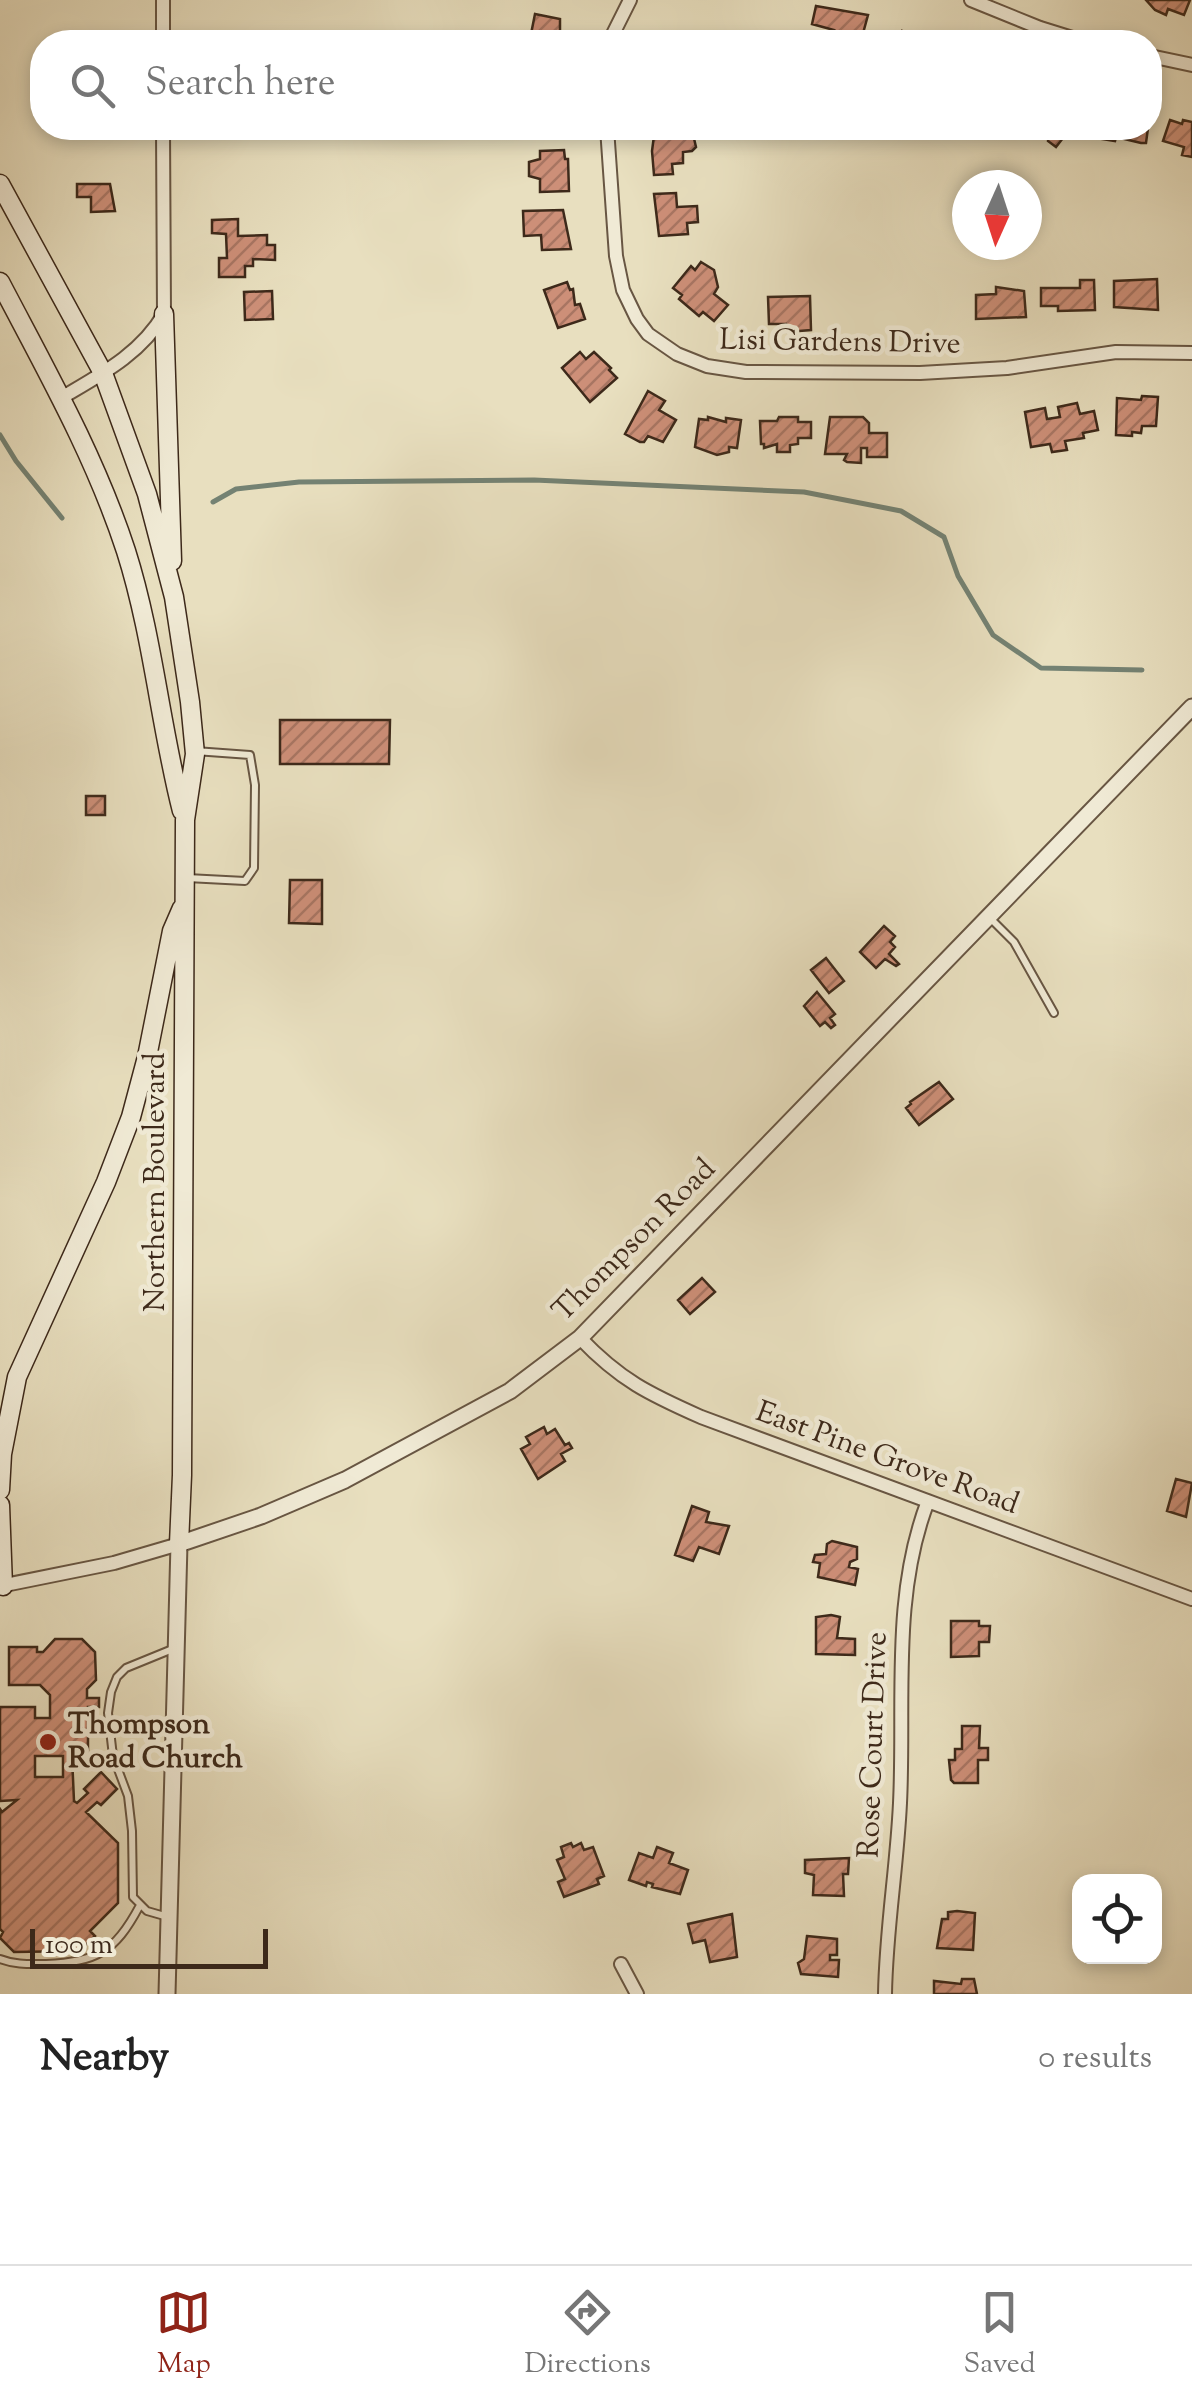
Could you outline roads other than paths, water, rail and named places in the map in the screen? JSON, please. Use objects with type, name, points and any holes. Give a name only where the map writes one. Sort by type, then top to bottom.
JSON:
[{"type":"main road","name":"Northern Boulevard","points":[[0,184],[103,374],[137,462],[174,596],[194,751],[185,820],[179,1544]]},
{"type":"main road","name":"Northern Boulevard","points":[[0,282],[81,435],[127,554],[150,645],[169,760],[185,820]]},
{"type":"main road","points":[[164,314],[174,596]]},
{"type":"main road","points":[[0,1490],[2,1454],[17,1378],[85,1230],[131,1117],[172,931],[184,903]]},
{"type":"main road","points":[[0,1505],[1,1586]]},
{"type":"street","points":[[163,0],[163,30]]},
{"type":"street","points":[[616,30],[630,0]]},
{"type":"street","points":[[972,0],[1053,30]]},
{"type":"street","points":[[1162,59],[1192,66]]},
{"type":"street","points":[[61,398],[131,354],[155,330],[164,314],[163,140]]},
{"type":"street","name":"Lisi Gardens Drive","points":[[607,140],[616,256],[637,320],[648,334],[677,354],[707,366],[746,372],[920,373],[1006,368],[1116,352],[1192,353]]},
{"type":"street","name":"Thompson Road","points":[[179,1544],[262,1516],[345,1480],[510,1391],[580,1338],[1192,707]]},
{"type":"street","name":"East Pine Grove Road","points":[[580,1338],[607,1366],[642,1391],[701,1417],[1192,1600]]},
{"type":"street","name":"Rose Court Drive","points":[[885,1994],[900,1805],[904,1596],[910,1554],[928,1501]]},
{"type":"street","points":[[1,1586],[114,1564],[179,1544],[167,1994]]},
{"type":"street","points":[[621,1964],[637,1994]]},
{"type":"lane","points":[[184,878],[246,881],[254,868],[255,785],[250,755],[194,751]]},
{"type":"lane","points":[[989,918],[1014,942],[1054,1013]]},
{"type":"lane","points":[[168,1917],[139,1906],[132,1889],[128,1796],[112,1756],[108,1713],[111,1692],[126,1668],[176,1648]]},
{"type":"lane","points":[[0,1959],[29,1964],[93,1959],[129,1926],[139,1906]]},
{"type":"waterway","points":[[0,435],[62,518]]},
{"type":"waterway","points":[[213,502],[236,489],[299,482],[534,480],[804,492],[901,511],[944,537],[958,576],[993,635],[1041,668],[1142,670]]},
{"type":"place","name":"Thompson Road Church","points":[[48,1742]]}]
